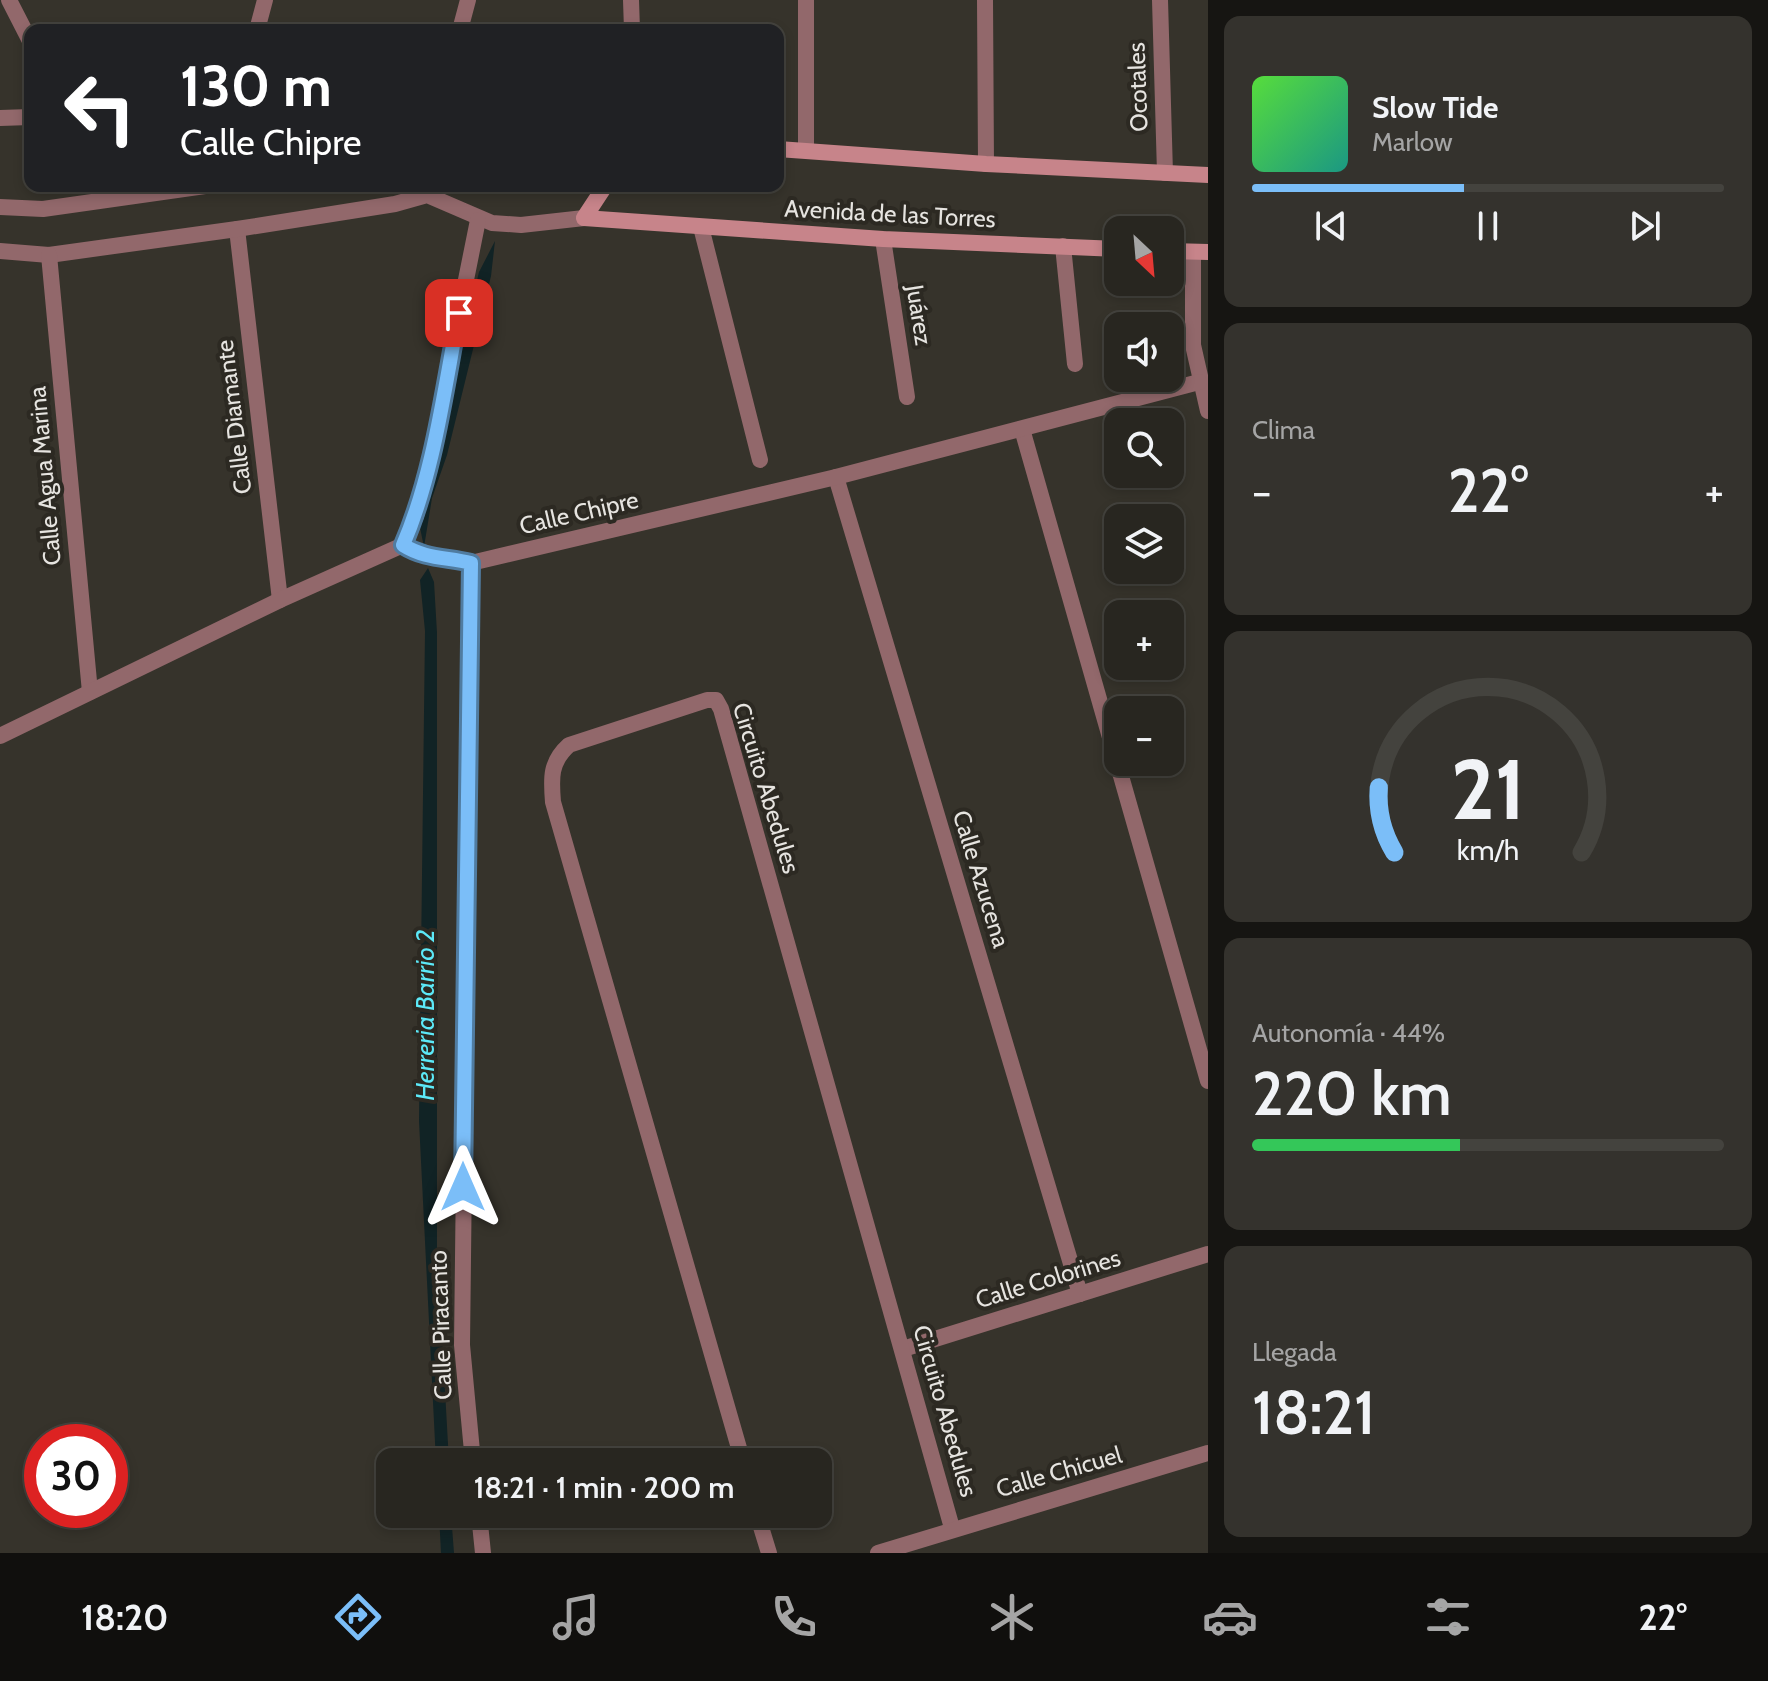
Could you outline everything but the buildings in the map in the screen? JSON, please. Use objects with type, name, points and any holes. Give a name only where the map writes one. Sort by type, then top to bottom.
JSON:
[{"type":"main road","points":[[784,149],[986,164],[1208,175]]},
{"type":"main road","points":[[584,218],[601,192]]},
{"type":"main road","name":"Avenida de las Torres","points":[[584,218],[883,239],[1104,248]]},
{"type":"street","points":[[9,0],[24,29]]},
{"type":"street","points":[[259,24],[265,0]]},
{"type":"street","points":[[462,24],[468,0]]},
{"type":"street","points":[[631,0],[632,24]]},
{"type":"street","points":[[806,0],[806,150]]},
{"type":"street","points":[[985,0],[986,164]]},
{"type":"street","name":"Ocotales","points":[[1160,0],[1165,173]]},
{"type":"street","points":[[0,118],[24,117]]},
{"type":"street","points":[[0,207],[43,209],[163,192]]},
{"type":"street","name":"Avenida de las Torres","points":[[0,251],[49,255],[237,229],[395,204],[425,192]]},
{"type":"street","name":"Avenida de las Torres","points":[[430,192],[478,220],[521,225],[584,218]]},
{"type":"street","points":[[0,736],[280,600],[403,545],[416,516],[428,469],[478,220]]},
{"type":"street","points":[[701,227],[760,460]]},
{"type":"street","name":"Calle Diamante","points":[[237,229],[280,600]]},
{"type":"street","name":"Juárez","points":[[883,239],[907,397]]},
{"type":"street","points":[[1063,246],[1075,364]]},
{"type":"street","points":[[1200,252],[1193,345],[1208,411]]},
{"type":"street","name":"Calle Agua Marina","points":[[49,255],[90,692]]},
{"type":"street","name":"Calle Chipre","points":[[403,545],[424,558],[445,557],[471,563],[836,477],[1199,382]]},
{"type":"street","points":[[1022,429],[1208,1081]]},
{"type":"street","name":"Calle Azucena","points":[[836,477],[1080,1294]]},
{"type":"street","name":"Calle Piracanto","points":[[471,563],[462,1345],[472,1448]]},
{"type":"street","name":"Circuito Abedules","points":[[739,1448],[553,802],[551,774],[558,755],[569,745],[716,700],[952,1528]]},
{"type":"street","name":"Calle Colorines","points":[[903,1349],[1208,1254]]},
{"type":"street","name":"Calle Chicuel","points":[[878,1553],[952,1528],[1208,1453]]},
{"type":"street","points":[[480,1528],[483,1553]]},
{"type":"street","points":[[761,1528],[769,1553]]},
{"type":"water","points":[[495,241],[491,276],[447,455],[432,498],[424,547],[419,523],[479,272]]},
{"type":"water","name":"Herreria Barrio 2","points":[[428,568],[434,582],[437,633],[437,1247],[448,1448],[435,1448],[419,1121],[425,631],[420,580]]},
{"type":"water","points":[[440,1528],[452,1528],[454,1553],[441,1553]]},
{"type":"route","points":[[459,313],[428,469],[416,516],[403,545],[424,558],[445,557],[471,563],[463,1187]]}]
